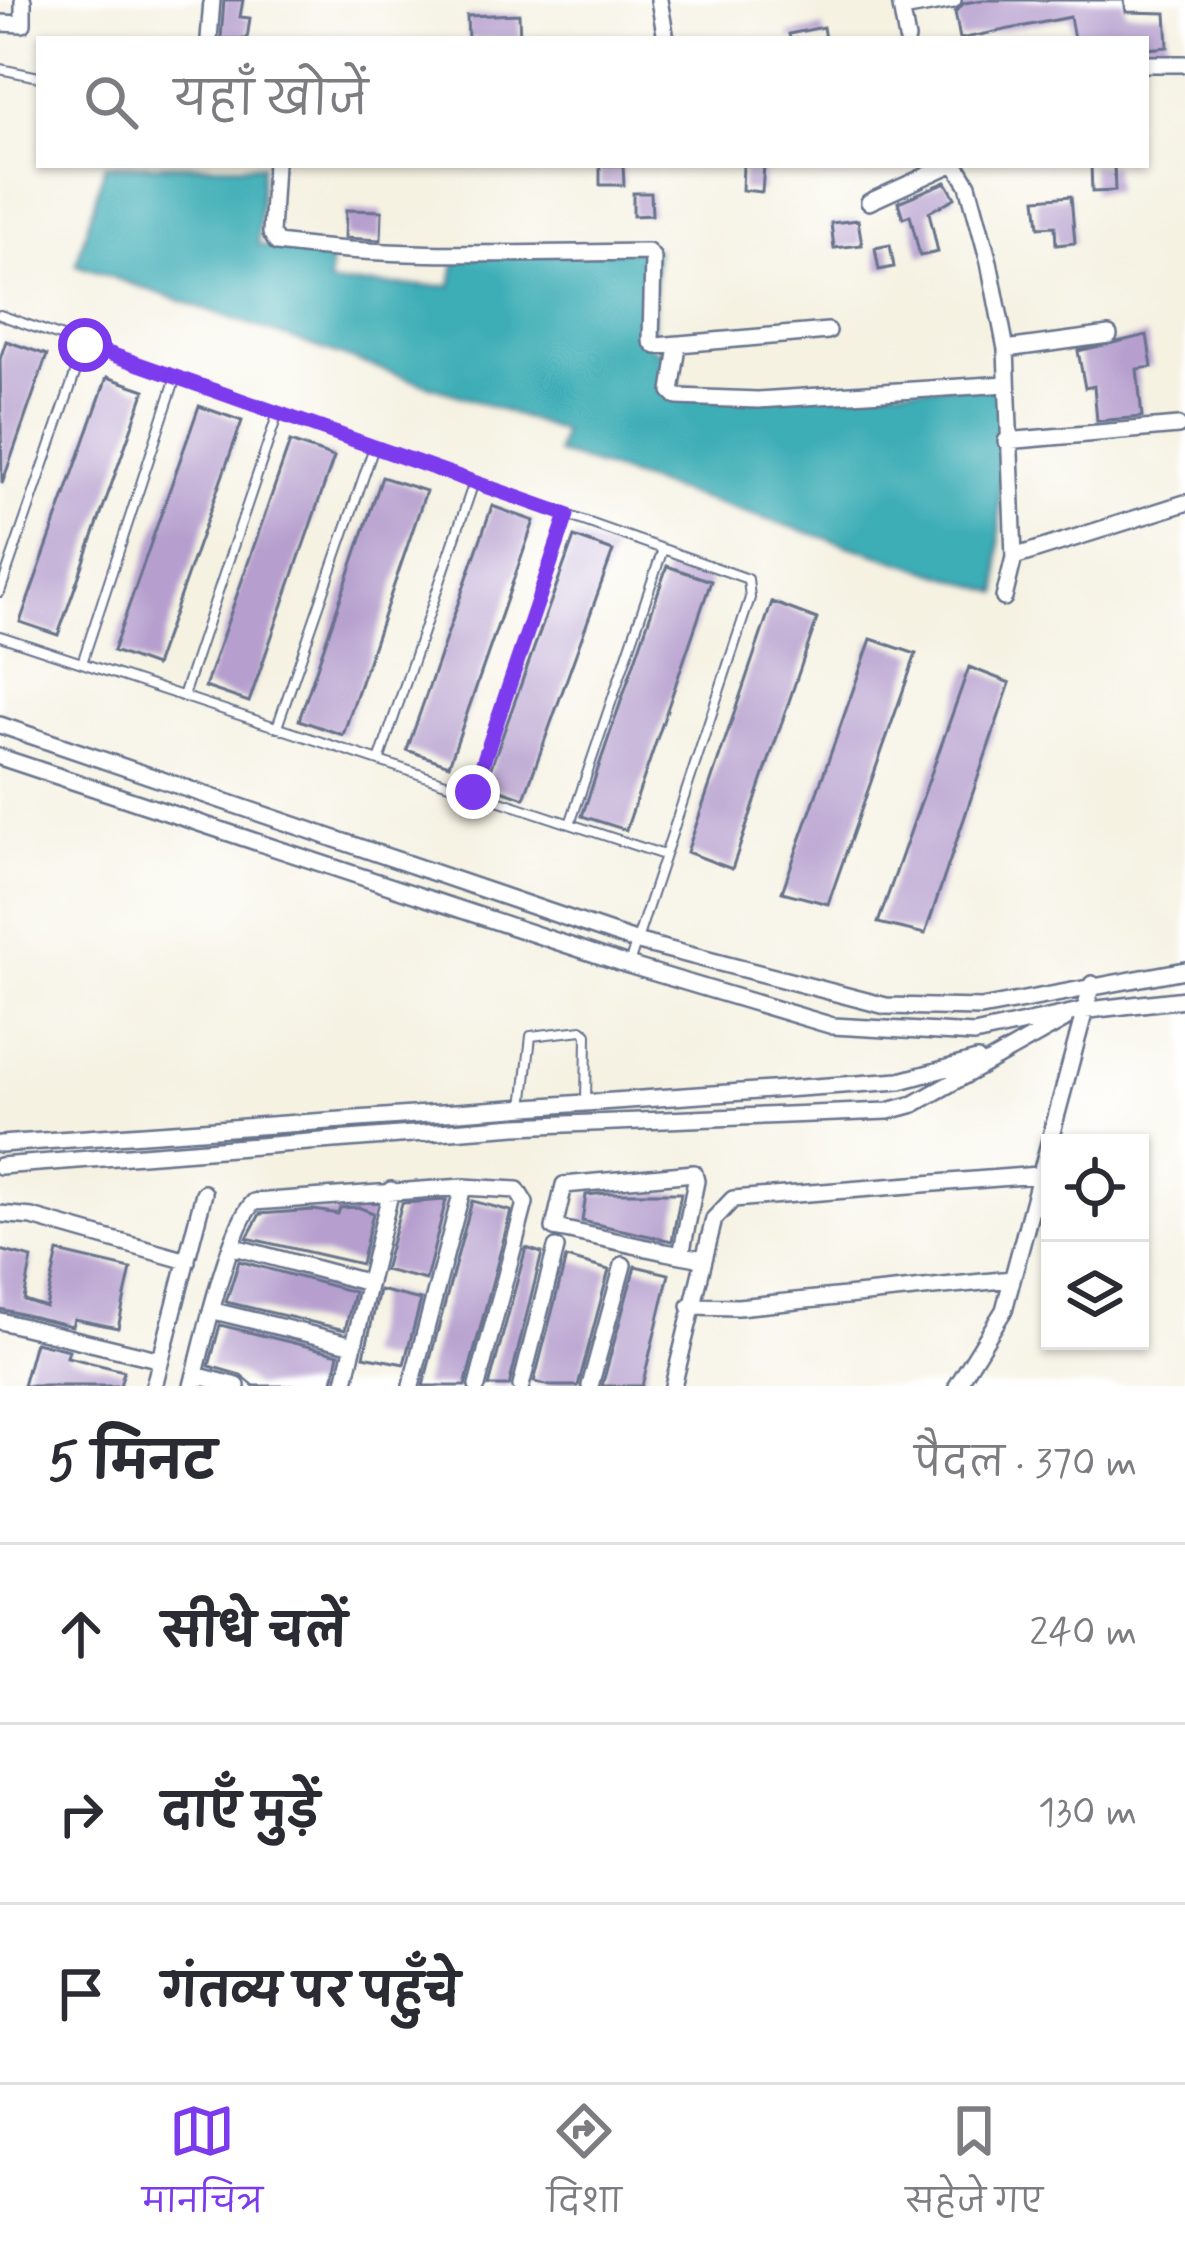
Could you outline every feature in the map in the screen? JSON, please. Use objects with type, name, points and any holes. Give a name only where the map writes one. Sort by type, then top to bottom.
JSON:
[{"type":"street","points":[[0,23],[23,24],[23,0]]},
{"type":"street","points":[[209,36],[212,0]]},
{"type":"street","points":[[658,0],[665,36]]},
{"type":"street","points":[[906,36],[901,4],[953,0]]},
{"type":"street","points":[[1149,64],[1185,64]]},
{"type":"street","points":[[275,168],[272,233],[277,244],[473,253],[648,252],[652,258],[651,341],[656,346],[828,331]]},
{"type":"street","points":[[869,202],[946,168]]},
{"type":"street","points":[[955,168],[968,185],[1006,350],[1014,557],[1004,598]]},
{"type":"street","points":[[1006,350],[1109,335]]},
{"type":"street","points":[[678,347],[670,391],[677,397],[758,400],[1007,384]]},
{"type":"street","points":[[1006,441],[1178,425]]},
{"type":"street","points":[[1014,557],[1185,503]]},
{"type":"street","points":[[0,725],[635,941],[886,1006],[981,1008],[1185,970]]},
{"type":"street","points":[[0,758],[628,965],[833,1026],[974,1034],[1084,1010],[1185,999]]},
{"type":"street","points":[[957,1386],[1004,1310],[1092,984]]},
{"type":"street","points":[[978,1063],[974,1034],[981,1008]]},
{"type":"street","points":[[0,1144],[523,1118],[888,1112],[914,1104],[978,1063],[1084,1010]]},
{"type":"street","points":[[0,1166],[523,1118],[586,1104],[900,1081],[978,1063]]},
{"type":"street","points":[[681,1255],[694,1174],[564,1185],[554,1228],[681,1255],[703,1259]]},
{"type":"street","points":[[673,1386],[714,1219],[733,1199],[1038,1175]]},
{"type":"street","points":[[411,1386],[463,1187]]},
{"type":"street","points":[[344,1386],[391,1190]]},
{"type":"street","points":[[238,1386],[193,1380],[231,1246],[254,1202],[391,1190],[517,1190],[525,1203],[476,1386]]},
{"type":"street","points":[[154,1386],[204,1193]]},
{"type":"street","points":[[0,1214],[32,1217],[187,1261]]},
{"type":"street","points":[[231,1246],[369,1283]]},
{"type":"street","points":[[521,1386],[556,1248]]},
{"type":"street","points":[[590,1386],[622,1265]]},
{"type":"street","points":[[690,1306],[739,1307],[1012,1279]]},
{"type":"street","points":[[214,1311],[354,1346]]},
{"type":"street","points":[[0,1321],[160,1360]]},
{"type":"lane","points":[[0,69],[36,75]]},
{"type":"lane","points":[[0,315],[742,574],[752,588],[628,965]]},
{"type":"lane","points":[[0,592],[85,345]]},
{"type":"lane","points":[[82,663],[176,377]]},
{"type":"lane","points":[[182,696],[278,413]]},
{"type":"lane","points":[[277,727],[374,447]]},
{"type":"lane","points":[[379,761],[474,482]]},
{"type":"lane","points":[[473,792],[567,515]]},
{"type":"lane","points":[[570,824],[664,549]]},
{"type":"lane","points":[[0,636],[664,855]]},
{"type":"lane","points":[[523,1118],[531,1036],[582,1030],[587,1034],[586,1104]]},
{"type":"water","points":[[104,168],[262,168],[258,245],[331,253],[329,284],[451,286],[456,256],[656,249],[653,351],[682,348],[677,386],[710,393],[1001,384],[999,593],[557,453],[562,431],[76,265]]},
{"type":"building","points":[[224,0],[243,0],[240,17],[250,18],[247,36],[221,36]]},
{"type":"building","points":[[1124,0],[1126,12],[1166,13],[1168,47],[1149,49],[1149,36],[1073,36],[1070,17],[959,36],[955,12],[964,3]]},
{"type":"building","points":[[519,14],[520,36],[468,36],[467,16]]},
{"type":"building","points":[[823,27],[824,36],[789,36]]},
{"type":"building","points":[[600,168],[623,168],[624,185],[600,185]]},
{"type":"building","points":[[743,168],[764,168],[762,192],[742,190]]},
{"type":"building","points":[[1091,168],[1114,168],[1115,191],[1092,192]]},
{"type":"building","points":[[946,182],[955,198],[929,212],[938,252],[920,256],[910,215],[903,218],[898,202]]},
{"type":"building","points":[[633,193],[651,193],[652,215],[633,216]]},
{"type":"building","points":[[1071,196],[1075,243],[1056,245],[1055,226],[1039,227],[1036,199]]},
{"type":"building","points":[[346,210],[382,211],[381,240],[345,238]]},
{"type":"building","points":[[858,220],[862,245],[834,248],[831,223]]},
{"type":"building","points":[[890,245],[894,267],[879,270],[875,248]]},
{"type":"building","points":[[1147,335],[1152,367],[1137,369],[1142,417],[1097,421],[1094,386],[1085,388],[1078,351]]},
{"type":"building","points":[[6,341],[47,355],[2,484],[0,359]]},
{"type":"building","points":[[107,377],[145,390],[58,635],[20,622]]},
{"type":"building","points":[[199,406],[242,421],[155,666],[113,651]]},
{"type":"building","points":[[290,442],[334,457],[249,702],[205,687]]},
{"type":"building","points":[[382,477],[426,491],[343,735],[299,720]]},
{"type":"building","points":[[492,506],[534,521],[449,765],[407,750]]},
{"type":"building","points":[[574,537],[613,551],[524,798],[485,784]]},
{"type":"building","points":[[667,566],[711,581],[626,830],[582,816]]},
{"type":"building","points":[[772,602],[817,619],[732,869],[687,852]]},
{"type":"building","points":[[871,639],[916,654],[828,904],[782,892]]},
{"type":"building","points":[[969,667],[1010,683],[925,934],[878,923]]},
{"type":"building","points":[[681,1193],[672,1241],[582,1221],[586,1195]]},
{"type":"building","points":[[446,1200],[426,1280],[384,1270],[402,1203]]},
{"type":"building","points":[[472,1201],[511,1211],[465,1386],[423,1386]]},
{"type":"building","points":[[358,1207],[373,1213],[361,1264],[247,1238],[260,1214],[314,1210],[338,1214],[340,1208]]},
{"type":"building","points":[[526,1248],[542,1253],[509,1386],[489,1386]]},
{"type":"building","points":[[0,1250],[32,1258],[24,1300],[46,1307],[58,1252],[131,1269],[118,1328],[74,1319],[72,1326],[0,1309]]},
{"type":"building","points":[[566,1258],[609,1270],[578,1386],[550,1386],[534,1382]]},
{"type":"building","points":[[239,1261],[354,1292],[345,1330],[226,1302]]},
{"type":"building","points":[[635,1266],[669,1274],[642,1386],[602,1386]]},
{"type":"building","points":[[379,1290],[421,1300],[404,1364],[364,1356]]},
{"type":"building","points":[[220,1325],[339,1354],[332,1386],[254,1386],[241,1375],[209,1366]]},
{"type":"building","points":[[35,1342],[69,1350],[67,1357],[124,1371],[120,1386],[23,1386]]},
{"type":"route","points":[[85,345],[567,515],[473,792]]}]
